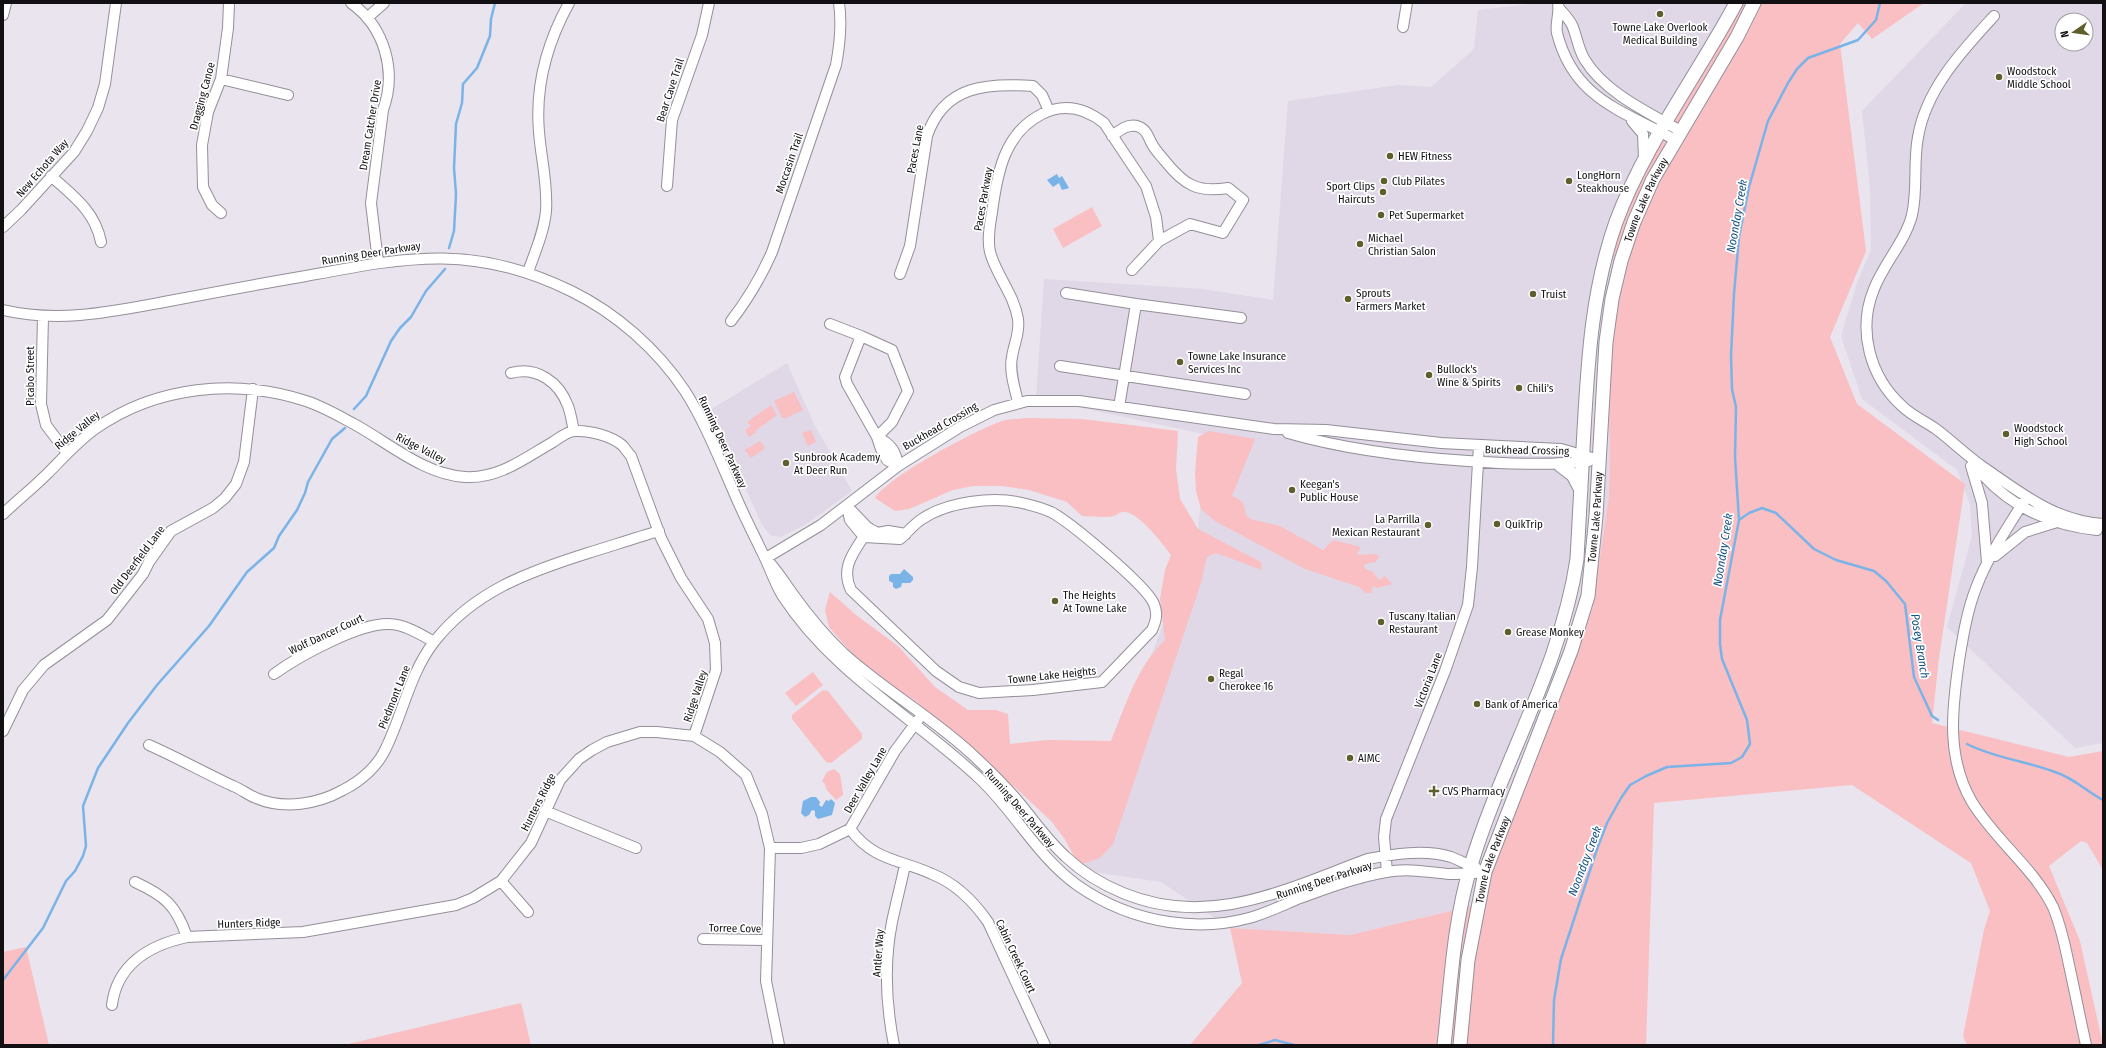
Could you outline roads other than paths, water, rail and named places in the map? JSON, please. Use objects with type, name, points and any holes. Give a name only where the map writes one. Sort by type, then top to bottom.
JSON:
[{"type":"main road","name":"Towne Lake Parkway","points":[[1444,1045],[1453,946],[1470,869],[1558,638],[1567,610],[1577,559],[1588,357],[1596,297],[1602,268],[1617,221],[1644,162],[1736,3]]},
{"type":"main road","name":"Towne Lake Parkway","points":[[1460,1045],[1468,960],[1486,872],[1583,616],[1592,568],[1606,342],[1616,280],[1627,242],[1643,201],[1678,135],[1737,37],[1754,3]]},
{"type":"main road","points":[[1560,465],[1572,475],[1581,490]]},
{"type":"street","points":[[3,14],[6,3]]},
{"type":"street","name":"New Echota Way","points":[[3,227],[22,210],[74,152],[87,131],[98,108],[107,72],[116,3]]},
{"type":"street","name":"Dragging Canoe","points":[[221,213],[212,205],[203,187],[202,145],[208,112],[221,78],[228,28],[229,3]]},
{"type":"street","name":"Dream Catcher Drive","points":[[351,3],[360,9],[385,50],[390,74],[390,86],[383,110],[371,203],[378,262]]},
{"type":"street","points":[[366,18],[384,3]]},
{"type":"street","points":[[528,272],[542,231],[546,210],[545,185],[538,131],[540,88],[548,48],[569,3]]},
{"type":"street","name":"Bear Cave Trail","points":[[667,186],[672,120],[702,35],[709,3]]},
{"type":"street","name":"Moccasin Trail","points":[[731,321],[748,298],[763,272],[772,252],[836,65],[840,34],[839,3]]},
{"type":"street","points":[[1403,26],[1407,3]]},
{"type":"street","points":[[1559,5],[1572,25],[1580,51],[1585,61],[1598,77],[1613,90],[1664,127],[1678,135]]},
{"type":"street","points":[[1559,5],[1557,32],[1571,69],[1594,94],[1638,126],[1643,134],[1645,148],[1644,162]]},
{"type":"street","points":[[1994,16],[1941,80],[1929,101],[1918,136],[1914,202],[1911,217],[1903,238],[1875,285],[1869,305],[1866,321],[1870,356],[1885,387],[1906,410],[1935,428],[1967,456],[1992,485],[2057,522],[2078,527],[2103,530]]},
{"type":"street","points":[[221,78],[288,95]]},
{"type":"street","name":"Paces Lane","points":[[900,274],[910,246],[927,136],[931,124],[945,104],[966,91],[983,87],[1010,85],[1033,86],[1042,95],[1049,111]]},
{"type":"street","name":"Paces Parkway","points":[[1018,402],[1012,357],[1018,334],[1016,309],[990,253],[988,241],[996,186],[1003,156],[1021,129],[1037,117],[1049,111],[1071,108],[1083,110],[1094,115],[1104,123],[1146,186],[1156,218],[1159,241]]},
{"type":"street","points":[[1626,116],[1664,127]]},
{"type":"street","points":[[1112,136],[1125,126],[1138,126],[1148,133],[1152,145],[1182,181],[1193,187],[1216,190],[1228,188],[1243,200],[1223,233],[1190,224],[1159,241],[1132,270]]},
{"type":"street","points":[[51,176],[82,205],[94,219],[100,242]]},
{"type":"street","name":"Running Deer Parkway","points":[[3,310],[44,316],[69,317],[104,314],[378,262],[421,257],[452,257],[490,263],[528,272],[569,290],[596,305],[632,332],[665,366],[683,389],[699,416],[747,522],[766,558],[770,574],[813,636],[841,666],[915,725],[988,788],[1040,851],[1067,877],[1112,905],[1141,916],[1190,924],[1241,920],[1324,890],[1387,872],[1414,870],[1447,874],[1470,869]]},
{"type":"street","points":[[1066,293],[1241,318]]},
{"type":"street","points":[[1119,407],[1136,304]]},
{"type":"street","name":"Picabo Street","points":[[44,316],[41,404],[46,425],[66,453]]},
{"type":"street","points":[[830,324],[892,350],[908,391],[892,422],[877,437]]},
{"type":"street","points":[[861,336],[845,377],[847,384],[877,437],[880,449],[887,460],[898,466]]},
{"type":"street","points":[[1060,366],[1245,394]]},
{"type":"street","points":[[511,373],[522,370],[535,372],[546,377],[562,396],[568,406],[574,431]]},
{"type":"street","name":"Ridge Valley","points":[[3,514],[66,453],[103,424],[147,402],[196,390],[223,388],[253,389],[273,392],[308,401],[352,423],[418,462],[450,475],[482,477],[494,474],[516,464],[574,431],[600,434],[622,445],[636,466],[659,531],[681,578],[708,619],[715,643],[716,670],[694,736]]},
{"type":"street","name":"Old Deerfield Lane","points":[[3,731],[23,690],[44,665],[107,620],[143,574],[171,531],[214,508],[231,491],[241,472],[244,462],[253,389]]},
{"type":"street","name":"Buckhead Crossing","points":[[766,558],[810,532],[847,506],[898,466],[970,421],[988,412],[1018,402],[1067,400],[1274,429],[1326,430],[1414,440],[1561,449],[1583,459]]},
{"type":"street","name":"Buckhead Crossing","points":[[1274,429],[1326,444],[1419,458],[1560,465],[1583,459],[1599,460]]},
{"type":"street","name":"Victoria Lane","points":[[1387,872],[1384,836],[1386,819],[1445,671],[1468,605],[1472,567],[1479,445]]},
{"type":"street","points":[[1967,456],[1982,503],[1987,563]]},
{"type":"street","name":"Towne Lake Heights","points":[[992,501],[1020,503],[1050,512],[1076,529],[1143,590],[1154,603],[1157,612],[1156,621],[1152,630],[1102,682],[1033,690],[979,693],[959,687],[936,671],[851,590],[847,582],[848,561],[866,533],[900,539],[922,519],[942,508],[966,502],[992,501]]},
{"type":"street","points":[[2023,502],[2087,522],[2103,524]]},
{"type":"street","points":[[2023,502],[1987,563],[1971,602],[1961,646],[1952,721],[1955,756],[1961,779],[1972,802],[1993,830],[2031,874],[2054,909],[2062,932],[2086,1045]]},
{"type":"street","points":[[847,506],[850,520],[866,533]]},
{"type":"street","points":[[1987,563],[2010,542],[2025,532],[2057,522]]},
{"type":"street","name":"Piedmont Lane","points":[[149,745],[182,760],[256,798],[272,802],[296,804],[329,797],[352,785],[381,758],[400,715],[415,673],[434,642],[471,605],[512,580],[535,570],[659,531]]},
{"type":"street","name":"Running Deer Parkway","points":[[766,558],[777,570],[806,611],[841,651],[865,672],[961,743],[1016,799],[1052,844],[1079,869],[1108,886],[1148,902],[1190,908],[1226,906],[1261,898],[1368,859],[1385,855],[1430,854],[1450,857],[1470,869],[1486,872]]},
{"type":"street","name":"Wolf Dancer Court","points":[[274,674],[302,657],[366,627],[377,624],[390,624],[418,633],[434,642]]},
{"type":"street","name":"Deer Valley Lane","points":[[770,848],[801,848],[819,844],[850,829],[895,751],[923,714]]},
{"type":"street","name":"Hunters Ridge","points":[[112,1005],[113,992],[130,965],[154,946],[187,937],[285,934],[383,919],[456,904],[473,898],[501,881],[531,843],[554,791],[567,772],[579,759],[607,742],[640,732],[657,732],[694,736],[720,752],[746,775],[762,814],[770,848],[766,940],[766,981],[779,1045]]},
{"type":"street","points":[[545,811],[636,848]]},
{"type":"street","name":"Cabin Creek Court","points":[[850,829],[867,847],[882,857],[933,874],[949,883],[964,894],[981,912],[988,922],[1045,1045]]},
{"type":"street","name":"Antler Way","points":[[894,1045],[888,1005],[887,965],[892,923],[905,865]]},
{"type":"street","points":[[501,881],[528,912]]},
{"type":"street","points":[[135,882],[163,897],[173,908],[187,937]]},
{"type":"street","name":"Torree Cove","points":[[703,939],[766,940]]},
{"type":"water","points":[[1057,174],[1059,178],[1062,176],[1069,188],[1062,190],[1059,183],[1053,187],[1047,180]]},
{"type":"water","points":[[904,569],[913,577],[913,580],[910,583],[902,583],[901,587],[896,589],[893,587],[893,583],[889,581],[889,576],[891,574],[900,574]]},
{"type":"water","points":[[811,797],[816,797],[820,802],[819,805],[822,807],[826,800],[829,801],[831,799],[835,803],[832,815],[818,819],[815,816],[815,811],[812,810],[809,815],[805,817],[801,813],[803,801]]},
{"type":"waterway","points":[[449,248],[454,231],[456,194],[454,168],[456,124],[462,103],[463,84],[477,68],[490,36],[491,19],[495,3]]},
{"type":"waterway","name":"Noonday Creek","points":[[1553,1045],[1554,1000],[1561,959],[1597,849],[1607,823],[1621,798],[1630,785],[1667,767],[1731,763],[1742,757],[1750,744],[1747,720],[1722,659],[1720,644],[1720,620],[1739,520],[1735,457],[1736,407],[1732,389],[1731,356],[1739,237],[1749,187],[1768,121],[1788,83],[1797,69],[1808,58],[1858,40],[1876,20],[1880,3]]},
{"type":"waterway","points":[[354,409],[366,396],[391,341],[400,328],[411,317],[426,291],[445,269]]},
{"type":"waterway","points":[[3,980],[43,928],[66,881],[75,871],[83,856],[86,846],[83,806],[98,768],[128,723],[157,685],[209,626],[247,572],[274,548],[279,536],[297,510],[305,493],[308,482],[332,439],[345,428]]},
{"type":"waterway","name":"Posey Branch","points":[[1739,520],[1749,513],[1762,508],[1776,513],[1814,549],[1836,560],[1874,571],[1886,581],[1905,604],[1914,677],[1932,716],[1938,720]]},
{"type":"waterway","name":"Posey Branch","points":[[1967,744],[1988,753],[2044,768],[2062,775],[2103,800]]},
{"type":"waterway","name":"Noonday Creek","points":[[1259,1045],[1275,1040],[1294,1045]]},
{"type":"place","name":"Towne Lake Overlook Medical Building","points":[[1660,14]]},
{"type":"place","name":"Woodstock Middle School","points":[[1999,77]]},
{"type":"place","name":"HEW Fitness","points":[[1390,156]]},
{"type":"place","name":"Club Pilates","points":[[1384,181]]},
{"type":"place","name":"LongHorn Steakhouse","points":[[1569,181]]},
{"type":"place","name":"Sport Clips Haircuts","points":[[1383,192]]},
{"type":"place","name":"Pet Supermarket","points":[[1381,215]]},
{"type":"place","name":"Michael Christian Salon","points":[[1360,244]]},
{"type":"place","name":"Truist","points":[[1533,294]]},
{"type":"place","name":"Sprouts Farmers Market","points":[[1348,299]]},
{"type":"place","name":"Towne Lake Insurance Services Inc","points":[[1180,362]]},
{"type":"place","name":"Bullock's Wine & Spirits","points":[[1429,375]]},
{"type":"place","name":"Chili's","points":[[1519,388]]},
{"type":"place","name":"Woodstock High School","points":[[2006,434]]},
{"type":"place","name":"Sunbrook Academy At Deer Run","points":[[786,463]]},
{"type":"place","name":"Keegan's Public House","points":[[1292,490]]},
{"type":"place","name":"QuikTrip","points":[[1497,524]]},
{"type":"place","name":"La Parrilla Mexican Restaurant","points":[[1428,525]]},
{"type":"place","name":"The Heights At Towne Lake","points":[[1055,601]]},
{"type":"place","name":"Tuscany Italian Restaurant","points":[[1381,622]]},
{"type":"place","name":"Grease Monkey","points":[[1508,632]]},
{"type":"place","name":"Regal Cherokee 16","points":[[1211,679]]},
{"type":"place","name":"Bank of America","points":[[1477,704]]},
{"type":"place","name":"AIMC","points":[[1350,758]]},
{"type":"place","name":"CVS Pharmacy","points":[[1434,791]]}]
